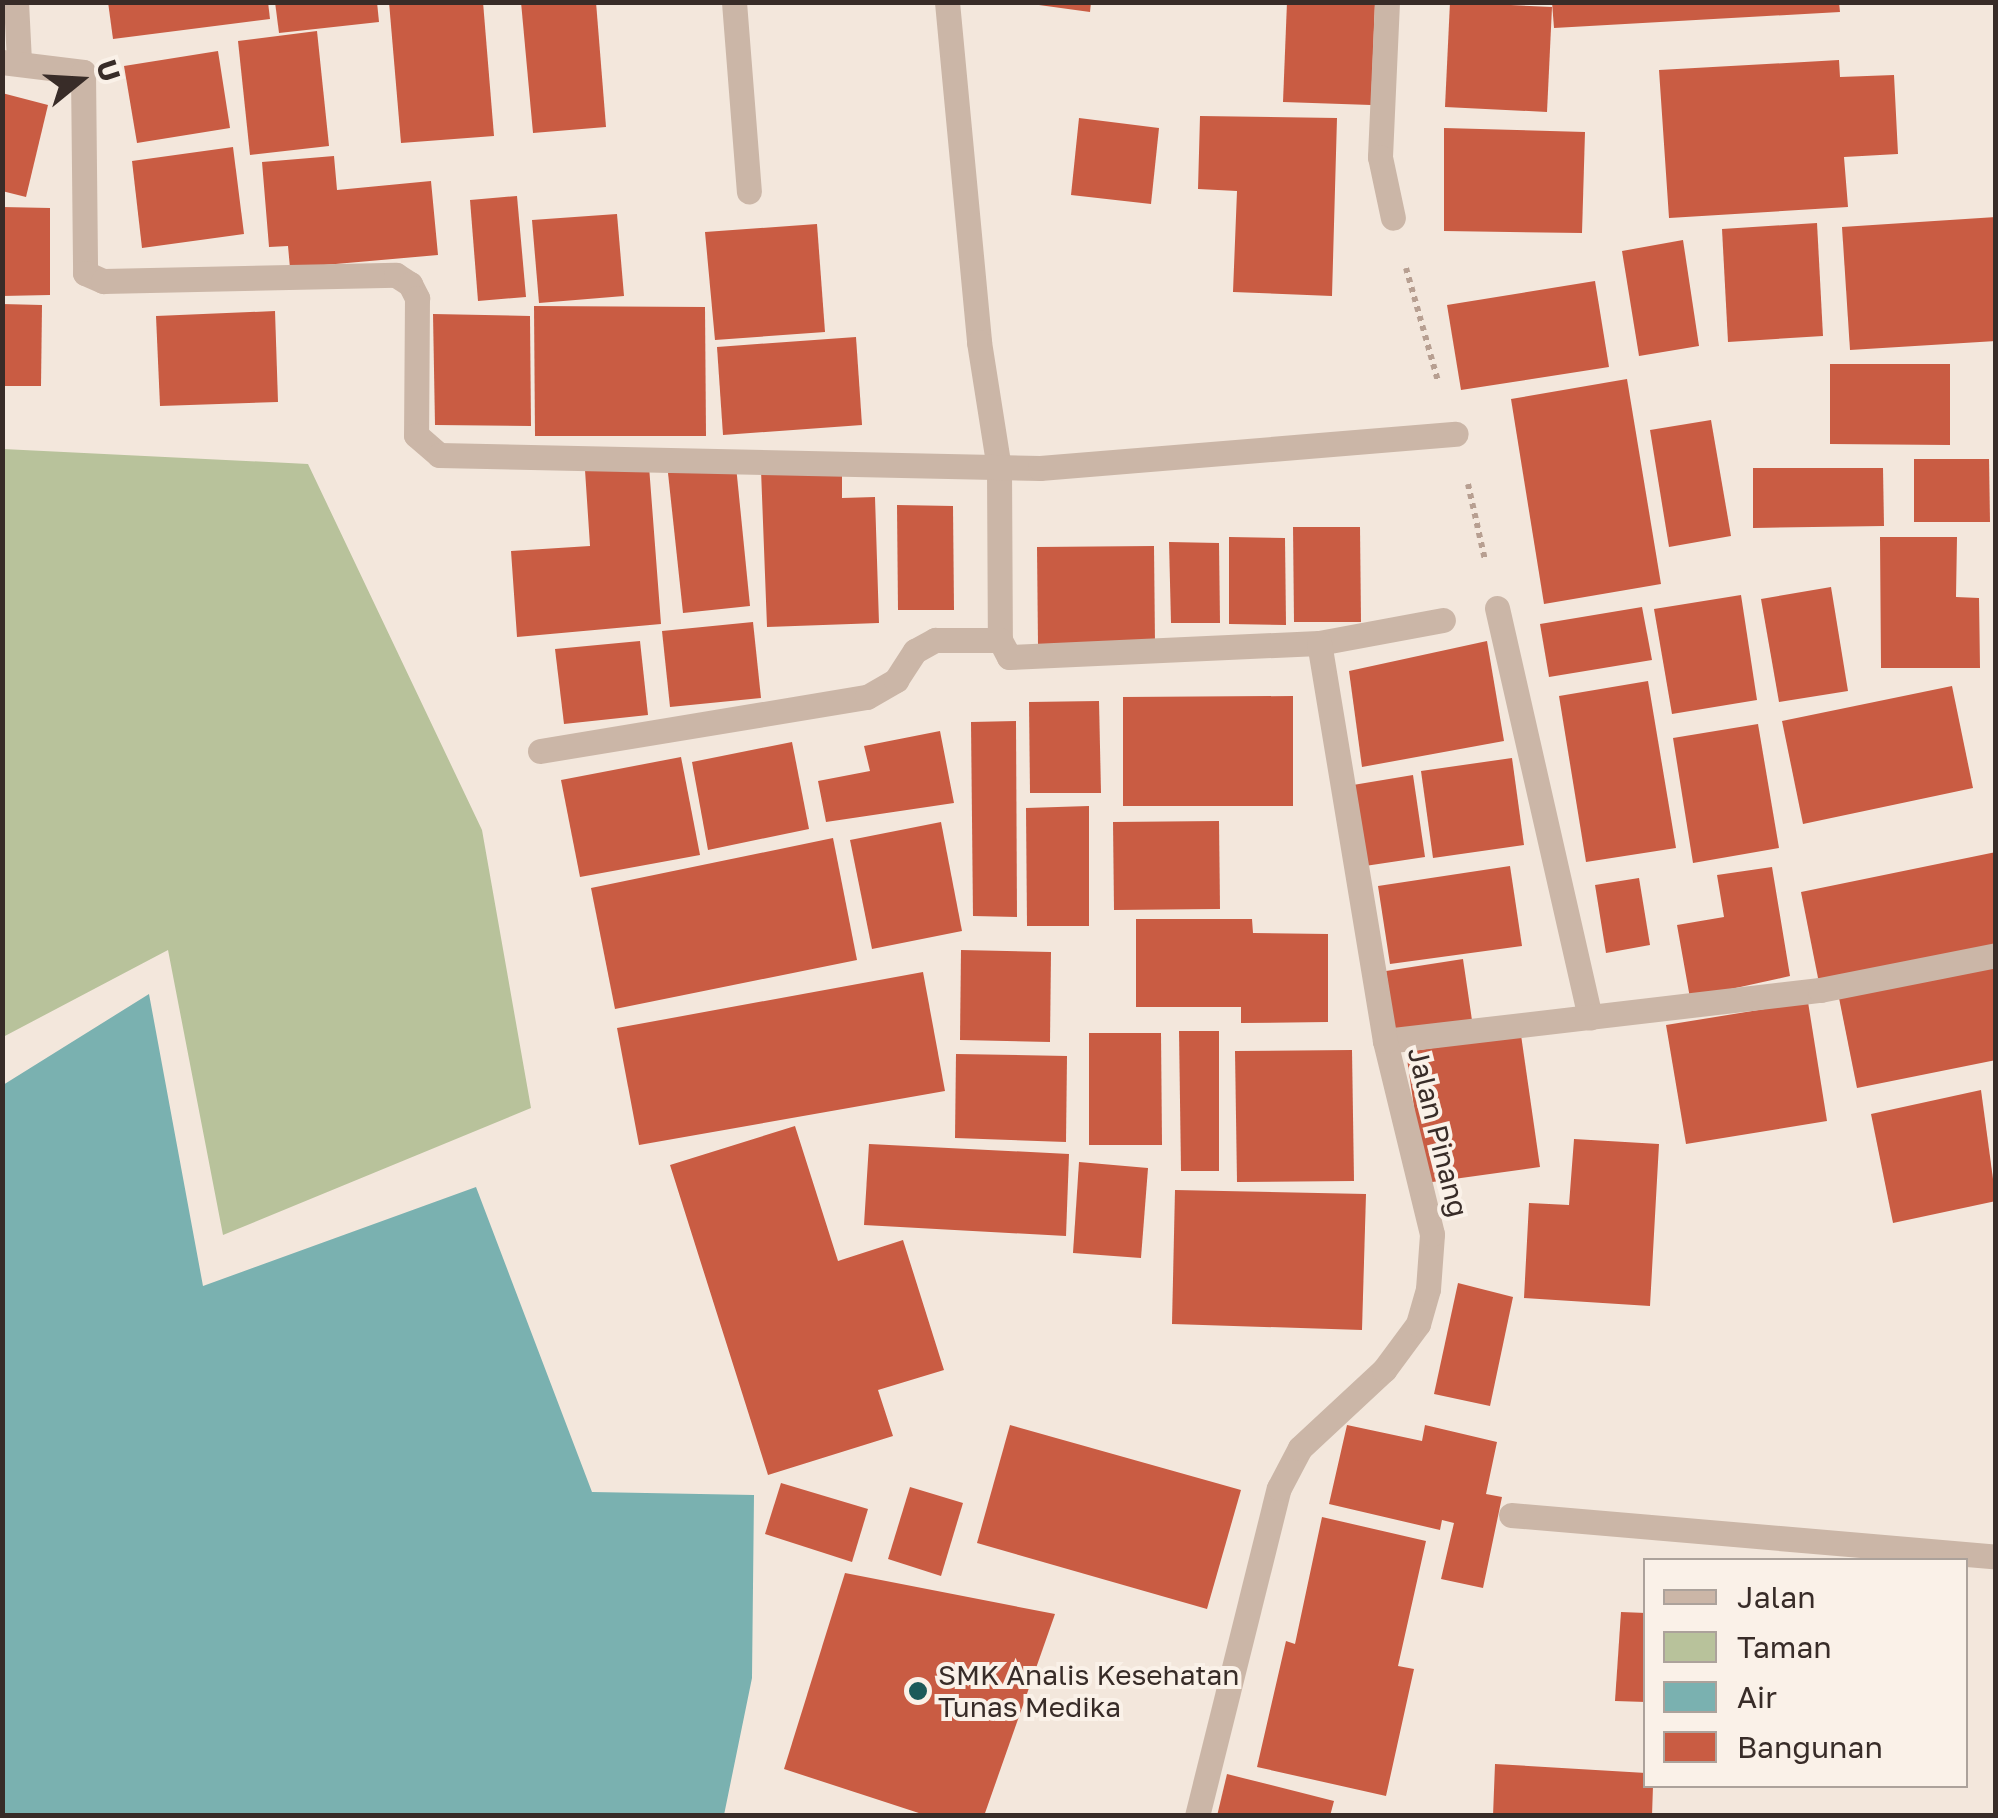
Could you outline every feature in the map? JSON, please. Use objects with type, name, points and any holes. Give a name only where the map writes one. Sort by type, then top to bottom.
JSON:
[{"type":"street","points":[[16,2],[11,62],[78,66],[84,78],[85,273],[103,281],[396,275],[417,298],[416,435],[439,455],[999,468],[1456,434]]},
{"type":"street","points":[[734,2],[750,191]]},
{"type":"street","points":[[947,2],[979,342],[999,468],[1000,640],[1009,658],[1320,643],[1443,620]]},
{"type":"street","points":[[1387,2],[1380,157],[1393,218]]},
{"type":"street","points":[[1497,608],[1590,1018]]},
{"type":"street","points":[[540,751],[867,697],[896,680],[915,651],[935,640],[1000,640]]},
{"type":"street","name":"Jalan Pinang","points":[[1196,1816],[1279,1488],[1300,1448],[1384,1370],[1418,1324],[1428,1289],[1427,1203],[1384,1041],[1320,643]]},
{"type":"street","points":[[1384,1041],[1820,990],[1996,955]]},
{"type":"street","points":[[1511,1515],[1996,1557]]},
{"type":"green space","points":[[3,449],[308,464],[482,830],[531,1108],[223,1235],[168,950],[3,1037]]},
{"type":"water","points":[[149,994],[203,1286],[476,1187],[592,1492],[754,1495],[752,1678],[724,1815],[3,1815],[3,1085]]},
{"type":"building","points":[[108,2],[268,2],[270,19],[113,39]]},
{"type":"building","points":[[275,2],[377,2],[379,22],[279,33]]},
{"type":"building","points":[[389,2],[483,2],[494,136],[401,143]]},
{"type":"building","points":[[521,2],[596,2],[606,127],[533,133]]},
{"type":"building","points":[[1017,2],[1091,2],[1090,12]]},
{"type":"building","points":[[1287,2],[1375,2],[1371,105],[1283,102]]},
{"type":"building","points":[[1450,2],[1552,7],[1547,112],[1445,107]]},
{"type":"building","points":[[1552,2],[1839,2],[1840,12],[1554,28]]},
{"type":"building","points":[[317,31],[329,146],[250,155],[238,41]]},
{"type":"building","points":[[218,51],[230,128],[137,143],[124,66]]},
{"type":"building","points":[[1839,60],[1840,77],[1894,75],[1898,154],[1844,157],[1848,207],[1669,218],[1659,70]]},
{"type":"building","points":[[2,93],[48,105],[26,197],[2,191]]},
{"type":"building","points":[[1200,116],[1337,118],[1332,296],[1233,292],[1237,191],[1198,189]]},
{"type":"building","points":[[1079,118],[1159,128],[1151,204],[1071,195]]},
{"type":"building","points":[[1444,128],[1585,132],[1582,233],[1444,231]]},
{"type":"building","points":[[233,147],[244,234],[142,248],[132,161]]},
{"type":"building","points":[[334,156],[337,190],[431,181],[438,255],[290,268],[288,246],[269,247],[262,162]]},
{"type":"building","points":[[517,196],[526,297],[478,301],[470,200]]},
{"type":"building","points":[[2,207],[50,208],[50,295],[2,296]]},
{"type":"building","points":[[617,214],[624,296],[539,303],[532,220]]},
{"type":"building","points":[[1996,217],[1996,341],[1850,350],[1842,227]]},
{"type":"building","points":[[1817,223],[1823,336],[1728,342],[1722,229]]},
{"type":"building","points":[[817,224],[825,332],[715,340],[705,232]]},
{"type":"building","points":[[1683,240],[1699,346],[1639,356],[1622,251]]},
{"type":"building","points":[[1595,281],[1609,367],[1461,390],[1447,305]]},
{"type":"building","points":[[2,304],[42,305],[41,386],[2,386]]},
{"type":"building","points":[[534,306],[705,307],[706,436],[535,436]]},
{"type":"building","points":[[275,311],[278,402],[160,406],[156,316]]},
{"type":"building","points":[[433,314],[530,316],[531,426],[435,425]]},
{"type":"building","points":[[856,337],[862,425],[723,435],[717,347]]},
{"type":"building","points":[[1830,364],[1950,364],[1950,445],[1830,444]]},
{"type":"building","points":[[1627,379],[1661,584],[1544,604],[1511,399]]},
{"type":"building","points":[[1711,420],[1731,536],[1669,547],[1650,430]]},
{"type":"building","points":[[1914,459],[1989,459],[1990,522],[1914,522]]},
{"type":"building","points":[[649,466],[661,624],[517,637],[511,551],[590,546],[585,470]]},
{"type":"building","points":[[736,466],[750,606],[683,613],[668,473]]},
{"type":"building","points":[[842,468],[842,498],[875,497],[879,623],[767,627],[761,470]]},
{"type":"building","points":[[1753,468],[1883,468],[1884,526],[1753,528]]},
{"type":"building","points":[[897,505],[953,506],[954,610],[898,610]]},
{"type":"building","points":[[1293,527],[1360,527],[1361,622],[1294,622]]},
{"type":"building","points":[[1229,537],[1285,538],[1286,625],[1229,624]]},
{"type":"building","points":[[1880,537],[1957,537],[1956,597],[1979,598],[1980,668],[1881,668]]},
{"type":"building","points":[[1169,542],[1219,543],[1220,623],[1171,623]]},
{"type":"building","points":[[1154,546],[1155,645],[1038,645],[1037,547]]},
{"type":"building","points":[[1831,587],[1848,691],[1779,702],[1761,599]]},
{"type":"building","points":[[1741,595],[1757,700],[1672,714],[1654,609]]},
{"type":"building","points":[[1642,607],[1652,660],[1549,677],[1540,624]]},
{"type":"building","points":[[753,622],[761,698],[670,707],[662,631]]},
{"type":"building","points":[[640,641],[648,715],[564,724],[555,649]]},
{"type":"building","points":[[1487,641],[1504,741],[1362,767],[1349,671]]},
{"type":"building","points":[[1648,681],[1676,848],[1586,862],[1559,696]]},
{"type":"building","points":[[1952,686],[1973,788],[1803,824],[1782,721]]},
{"type":"building","points":[[1293,696],[1293,806],[1123,806],[1123,697]]},
{"type":"building","points":[[1099,701],[1101,793],[1030,793],[1029,702]]},
{"type":"building","points":[[1016,721],[1017,917],[973,916],[971,722]]},
{"type":"building","points":[[1758,724],[1779,848],[1693,863],[1673,738]]},
{"type":"building","points":[[940,731],[954,803],[826,822],[818,781],[870,771],[864,746]]},
{"type":"building","points":[[792,742],[809,829],[708,850],[692,762]]},
{"type":"building","points":[[681,757],[700,855],[580,877],[561,780]]},
{"type":"building","points":[[1512,758],[1524,845],[1433,858],[1421,771]]},
{"type":"building","points":[[1413,775],[1425,857],[1365,866],[1353,785]]},
{"type":"building","points":[[1089,806],[1089,926],[1027,926],[1026,808]]},
{"type":"building","points":[[1219,821],[1220,909],[1114,910],[1113,822]]},
{"type":"building","points":[[941,822],[962,931],[872,949],[850,840]]},
{"type":"building","points":[[833,838],[857,960],[615,1009],[591,888]]},
{"type":"building","points":[[1996,852],[1996,947],[1819,983],[1801,892]]},
{"type":"building","points":[[1510,866],[1522,946],[1390,964],[1378,886]]},
{"type":"building","points":[[1772,867],[1790,976],[1690,998],[1677,925],[1724,917],[1717,875]]},
{"type":"building","points":[[1639,878],[1650,945],[1606,953],[1595,885]]},
{"type":"building","points":[[1136,919],[1252,919],[1253,933],[1328,934],[1328,1022],[1241,1023],[1241,1007],[1136,1007]]},
{"type":"building","points":[[961,950],[1051,952],[1050,1042],[960,1040]]},
{"type":"building","points":[[1463,959],[1473,1027],[1396,1038],[1386,971]]},
{"type":"building","points":[[1996,966],[1996,1060],[1857,1088],[1839,998]]},
{"type":"building","points":[[923,972],[945,1091],[639,1145],[617,1028]]},
{"type":"building","points":[[1808,1002],[1827,1121],[1686,1144],[1666,1025]]},
{"type":"building","points":[[1179,1031],[1219,1031],[1219,1171],[1181,1171]]},
{"type":"building","points":[[1089,1033],[1161,1033],[1162,1145],[1089,1145]]},
{"type":"building","points":[[1521,1035],[1540,1167],[1425,1183],[1406,1052]]},
{"type":"building","points":[[1352,1050],[1354,1181],[1237,1182],[1235,1051]]},
{"type":"building","points":[[956,1054],[1067,1056],[1066,1142],[955,1138]]},
{"type":"building","points":[[1981,1090],[1996,1201],[1893,1223],[1871,1114]]},
{"type":"building","points":[[795,1126],[838,1261],[903,1240],[944,1370],[878,1390],[893,1436],[768,1475],[670,1165]]},
{"type":"building","points":[[1574,1139],[1659,1144],[1650,1306],[1524,1298],[1529,1203],[1569,1205]]},
{"type":"building","points":[[869,1144],[1069,1154],[1066,1236],[864,1225]]},
{"type":"building","points":[[1079,1162],[1148,1168],[1141,1258],[1073,1253]]},
{"type":"building","points":[[1175,1190],[1366,1194],[1362,1330],[1172,1324]]},
{"type":"building","points":[[1458,1283],[1513,1297],[1490,1406],[1434,1394]]},
{"type":"building","points":[[1010,1425],[1241,1490],[1207,1609],[977,1543]]},
{"type":"building","points":[[1347,1425],[1422,1441],[1425,1425],[1497,1442],[1486,1494],[1502,1497],[1483,1588],[1441,1579],[1454,1523],[1442,1520],[1440,1530],[1329,1504]]},
{"type":"building","points":[[781,1483],[868,1509],[852,1562],[765,1534]]},
{"type":"building","points":[[910,1487],[963,1503],[941,1576],[888,1559]]},
{"type":"building","points":[[1322,1517],[1426,1541],[1398,1666],[1414,1669],[1386,1796],[1257,1767],[1286,1641],[1295,1644]]},
{"type":"building","name":"SMK Analis Kesehatan Tunas Medika","points":[[845,1573],[1055,1614],[984,1816],[928,1816],[784,1769]]},
{"type":"building","points":[[1621,1612],[1643,1613],[1643,1702],[1615,1701]]},
{"type":"building","points":[[1495,1764],[1643,1773],[1643,1788],[1653,1788],[1652,1816],[1493,1816]]},
{"type":"building","points":[[1227,1774],[1334,1801],[1330,1816],[1217,1816]]},
{"type":"place","name":"SMK Analis Kesehatan Tunas Medika","points":[[918,1691]]}]
